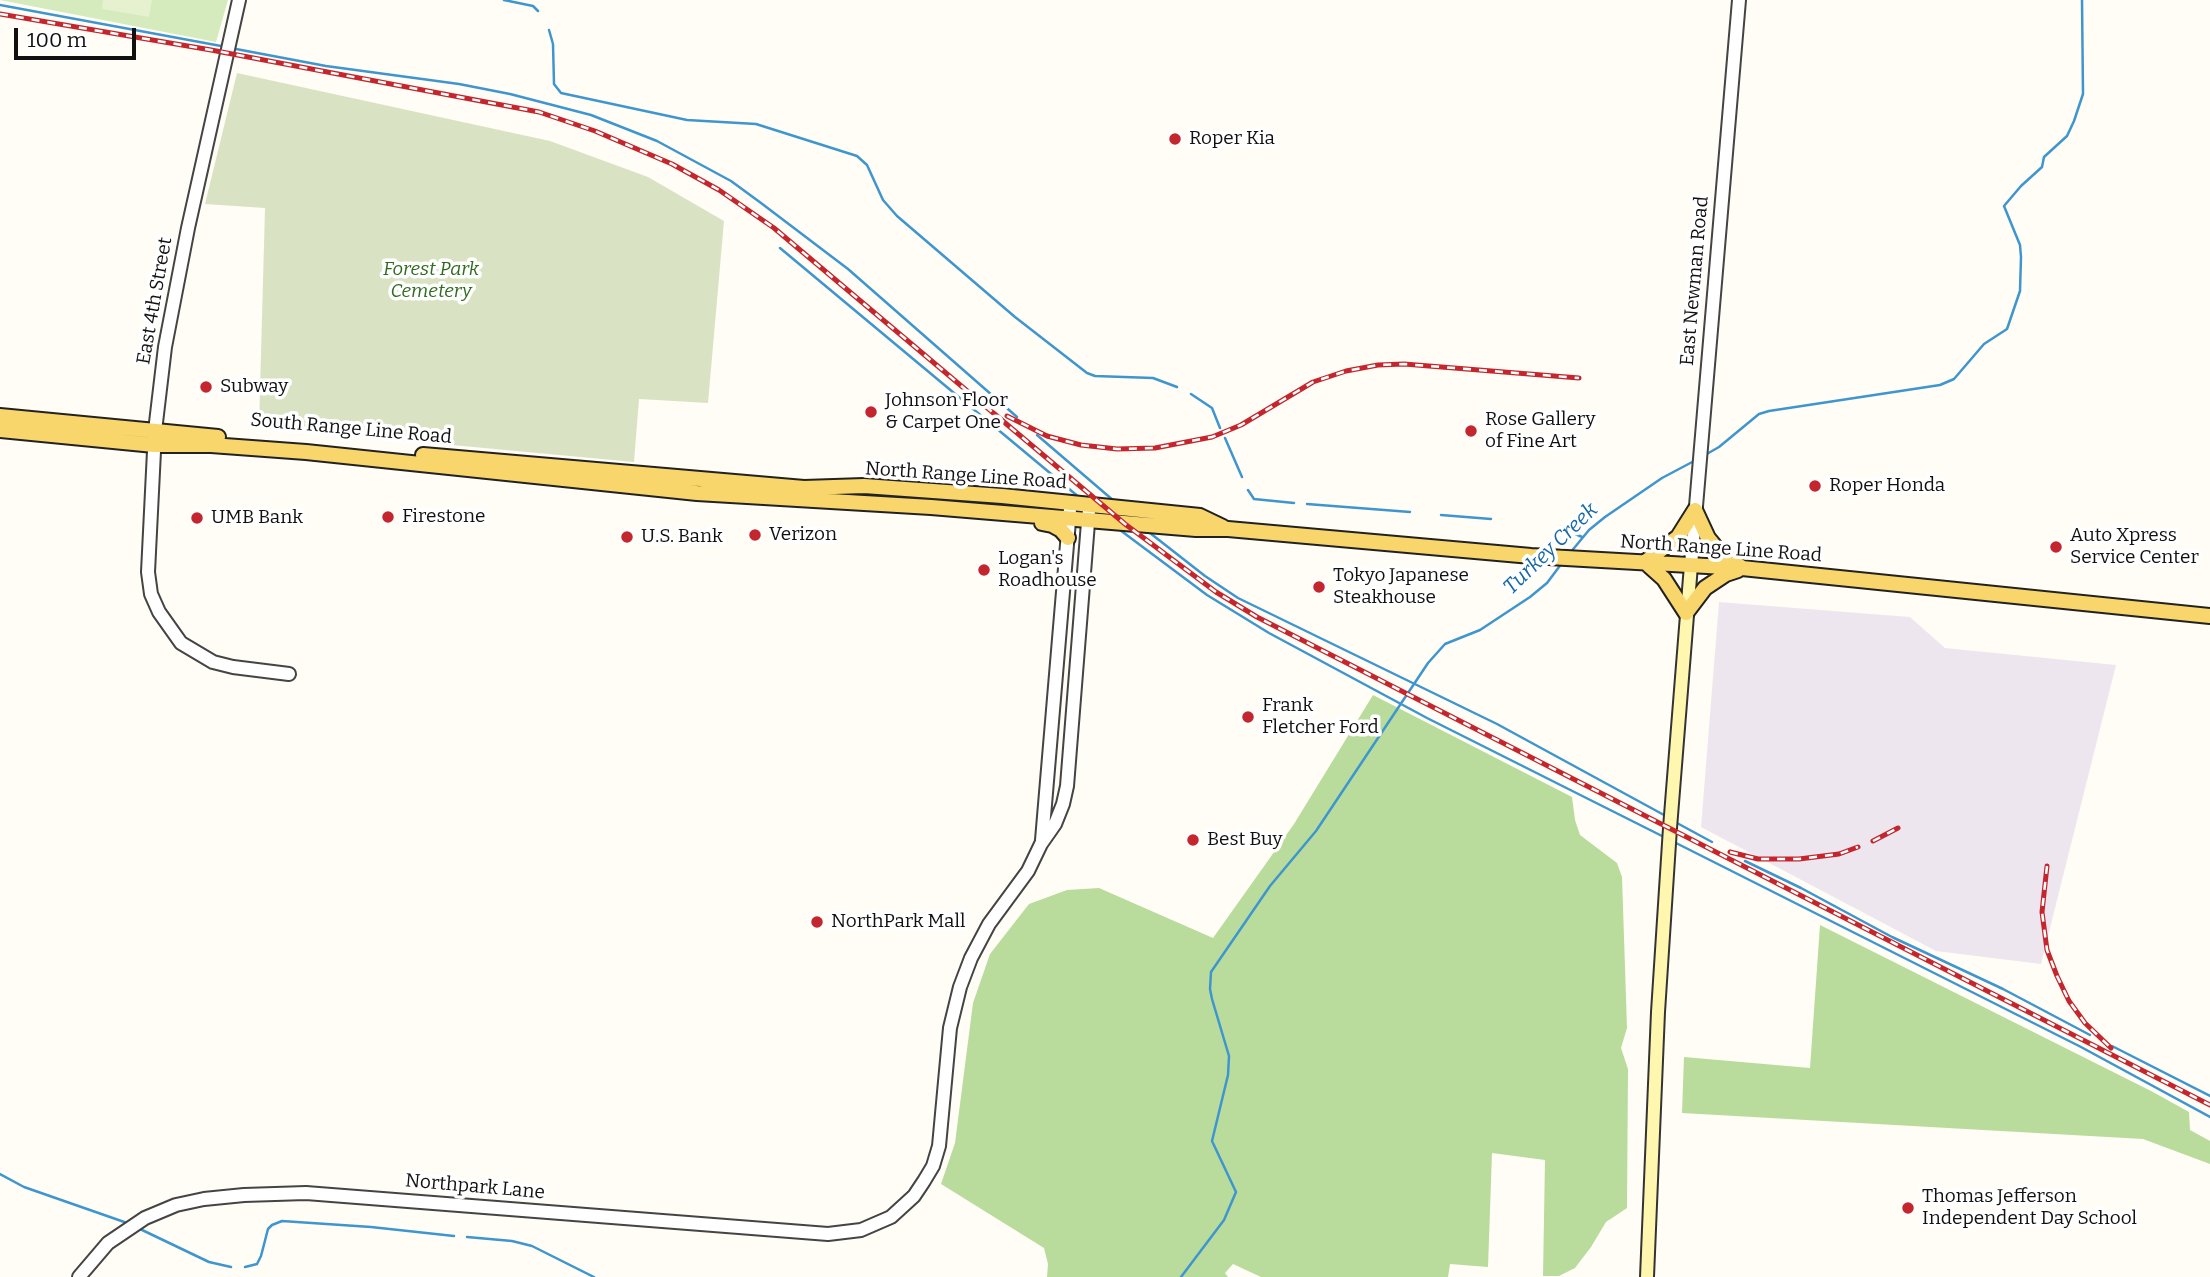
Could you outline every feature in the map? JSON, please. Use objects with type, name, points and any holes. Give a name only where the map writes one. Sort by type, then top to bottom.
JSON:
[{"type":"main road","name":"South Range Line Road","points":[[0,416],[211,445],[698,486]]},
{"type":"main road","name":"South Range Line Road","points":[[0,430],[155,438]]},
{"type":"main road","name":"North Range Line Road","points":[[698,486],[864,486],[1200,516],[1228,529]]},
{"type":"main road","name":"North Range Line Road","points":[[698,486],[1088,522],[1228,529],[1531,555],[1742,568],[2210,615]]},
{"type":"main road","points":[[931,507],[946,515],[1052,525],[1068,538]]},
{"type":"main road","points":[[1686,613],[1664,579],[1645,562],[1678,537],[1695,510]]},
{"type":"main road","points":[[1695,510],[1708,538],[1722,555],[1742,568]]},
{"type":"main road","points":[[1647,1277],[1658,1012],[1691,565]]},
{"type":"main road","points":[[1686,613],[1705,588],[1726,574],[1742,568]]},
{"type":"street","name":"East 4th Street","points":[[239,0],[169,324],[155,438],[148,572],[151,594],[159,612],[181,643],[205,658],[233,667],[289,674]]},
{"type":"street","name":"East Newman Road","points":[[1691,565],[1739,0]]},
{"type":"street","points":[[1041,844],[1071,503]]},
{"type":"street","points":[[1041,844],[1055,824],[1067,786],[1090,505]]},
{"type":"street","name":"Northpark Lane","points":[[79,1277],[108,1243],[145,1218],[185,1203],[244,1195],[306,1192],[828,1234],[861,1230],[891,1217],[914,1196],[925,1181],[939,1146],[952,1017],[971,958],[989,924],[1028,871],[1041,844]]},
{"type":"shaded area","points":[[1719,602],[1910,617],[1945,648],[2116,665],[2041,964],[1936,951],[1701,827]]},
{"type":"green space","points":[[0,0],[228,0],[216,42]]},
{"type":"green space","points":[[103,0],[152,0],[149,17],[102,9]]},
{"type":"green space","name":"Forest Park Cemetery","points":[[237,73],[550,141],[648,177],[724,221],[708,403],[639,399],[634,462],[259,427],[265,208],[205,204]]},
{"type":"green space","points":[[1373,695],[1572,797],[1580,835],[1617,863],[1622,877],[1627,1028],[1621,1048],[1628,1069],[1627,1208],[1606,1222],[1575,1268],[1559,1276],[1543,1276],[1545,1160],[1492,1153],[1488,1267],[1450,1264],[1448,1277],[1261,1277],[1233,1264],[1225,1273],[1228,1277],[1047,1277],[1048,1264],[1044,1248],[941,1184],[955,1143],[973,1003],[990,954],[1029,904],[1067,890],[1099,888],[1213,938],[1294,824]]},
{"type":"green space","points":[[1820,925],[2189,1112],[2190,1130],[2210,1141],[2210,1164],[2143,1139],[1682,1113],[1684,1057],[1810,1068]]},
{"type":"waterway","points":[[504,0],[533,6],[538,11]]},
{"type":"waterway","name":"Turkey Creek","points":[[1705,455],[1759,414],[1769,411],[1940,385],[1954,379],[1984,344],[2007,329],[2020,291],[2021,257],[2020,245],[2004,206],[2042,167],[2044,157],[2067,136],[2074,121],[2083,94],[2082,0]]},
{"type":"waterway","points":[[0,5],[221,46]]},
{"type":"waterway","points":[[549,30],[553,44],[554,84],[561,93],[687,120],[756,124],[857,156],[867,165],[883,200],[897,216],[1015,317],[1087,373],[1095,376],[1153,378],[1177,387]]},
{"type":"waterway","points":[[236,49],[326,66],[459,84],[510,94],[591,115],[657,141],[731,181],[848,269],[1017,417]]},
{"type":"waterway","points":[[780,248],[1080,498]]},
{"type":"waterway","points":[[1191,394],[1212,408],[1220,428]]},
{"type":"waterway","points":[[1037,435],[1114,501]]},
{"type":"waterway","points":[[1225,438],[1242,477]]},
{"type":"waterway","name":"Turkey Creek","points":[[1570,553],[1589,530],[1605,517],[1662,478],[1696,460]]},
{"type":"waterway","points":[[1248,490],[1254,499],[1294,503]]},
{"type":"waterway","points":[[1307,504],[1410,512]]},
{"type":"waterway","points":[[1441,515],[1491,519]]},
{"type":"waterway","points":[[1560,527],[1582,537]]},
{"type":"waterway","points":[[1120,530],[1207,595],[1269,633],[1427,718],[1662,836]]},
{"type":"waterway","points":[[1150,533],[1238,598],[1497,724],[1664,815]]},
{"type":"waterway","name":"Turkey Creek","points":[[1181,1277],[1224,1220],[1236,1192],[1212,1141],[1228,1075],[1229,1056],[1212,999],[1211,972],[1270,886],[1316,831],[1428,663],[1445,644],[1480,630],[1530,597],[1547,583],[1562,563]]},
{"type":"waterway","points":[[1677,823],[1712,842]]},
{"type":"waterway","points":[[1676,843],[2081,1047],[2210,1117]]},
{"type":"waterway","points":[[1745,861],[2090,1035]]},
{"type":"waterway","points":[[2112,1046],[2210,1096]]},
{"type":"waterway","points":[[0,1174],[24,1187],[130,1224]]},
{"type":"waterway","points":[[245,1267],[257,1264],[268,1229],[282,1221],[454,1236]]},
{"type":"waterway","points":[[140,1229],[209,1262],[231,1267]]},
{"type":"waterway","points":[[467,1237],[512,1241],[532,1246],[594,1277]]},
{"type":"railway","points":[[0,14],[211,50],[539,112],[595,131],[672,164],[719,190],[774,228],[1125,524],[1216,592],[1257,617],[2210,1105]]},
{"type":"railway","points":[[1007,416],[1047,436],[1081,445],[1117,449],[1155,448],[1212,437],[1241,425],[1313,382],[1346,371],[1378,365],[1404,364],[1579,378]]},
{"type":"railway","points":[[1873,841],[1898,828]]},
{"type":"railway","points":[[1730,852],[1758,859],[1799,859],[1839,854],[1858,847]]},
{"type":"railway","points":[[2047,866],[2042,912],[2047,950],[2069,1001],[2085,1023],[2111,1048]]},
{"type":"place","name":"Roper Kia","points":[[1175,139]]},
{"type":"place","name":"Subway","points":[[206,387]]},
{"type":"place","name":"Johnson Floor & Carpet One","points":[[871,412]]},
{"type":"place","name":"Rose Gallery of Fine Art","points":[[1471,431]]},
{"type":"place","name":"Roper Honda","points":[[1815,486]]},
{"type":"place","name":"Firestone","points":[[388,517]]},
{"type":"place","name":"UMB Bank","points":[[197,518]]},
{"type":"place","name":"Verizon","points":[[755,535]]},
{"type":"place","name":"U.S. Bank","points":[[627,537]]},
{"type":"place","name":"Auto Xpress Service Center","points":[[2056,547]]},
{"type":"place","name":"Logan's Roadhouse","points":[[984,570]]},
{"type":"place","name":"Tokyo Japanese Steakhouse","points":[[1319,587]]},
{"type":"place","name":"Frank Fletcher Ford","points":[[1248,717]]},
{"type":"place","name":"Best Buy","points":[[1193,840]]},
{"type":"place","name":"NorthPark Mall","points":[[817,922]]},
{"type":"place","name":"Thomas Jefferson Independent Day School","points":[[1908,1208]]}]
